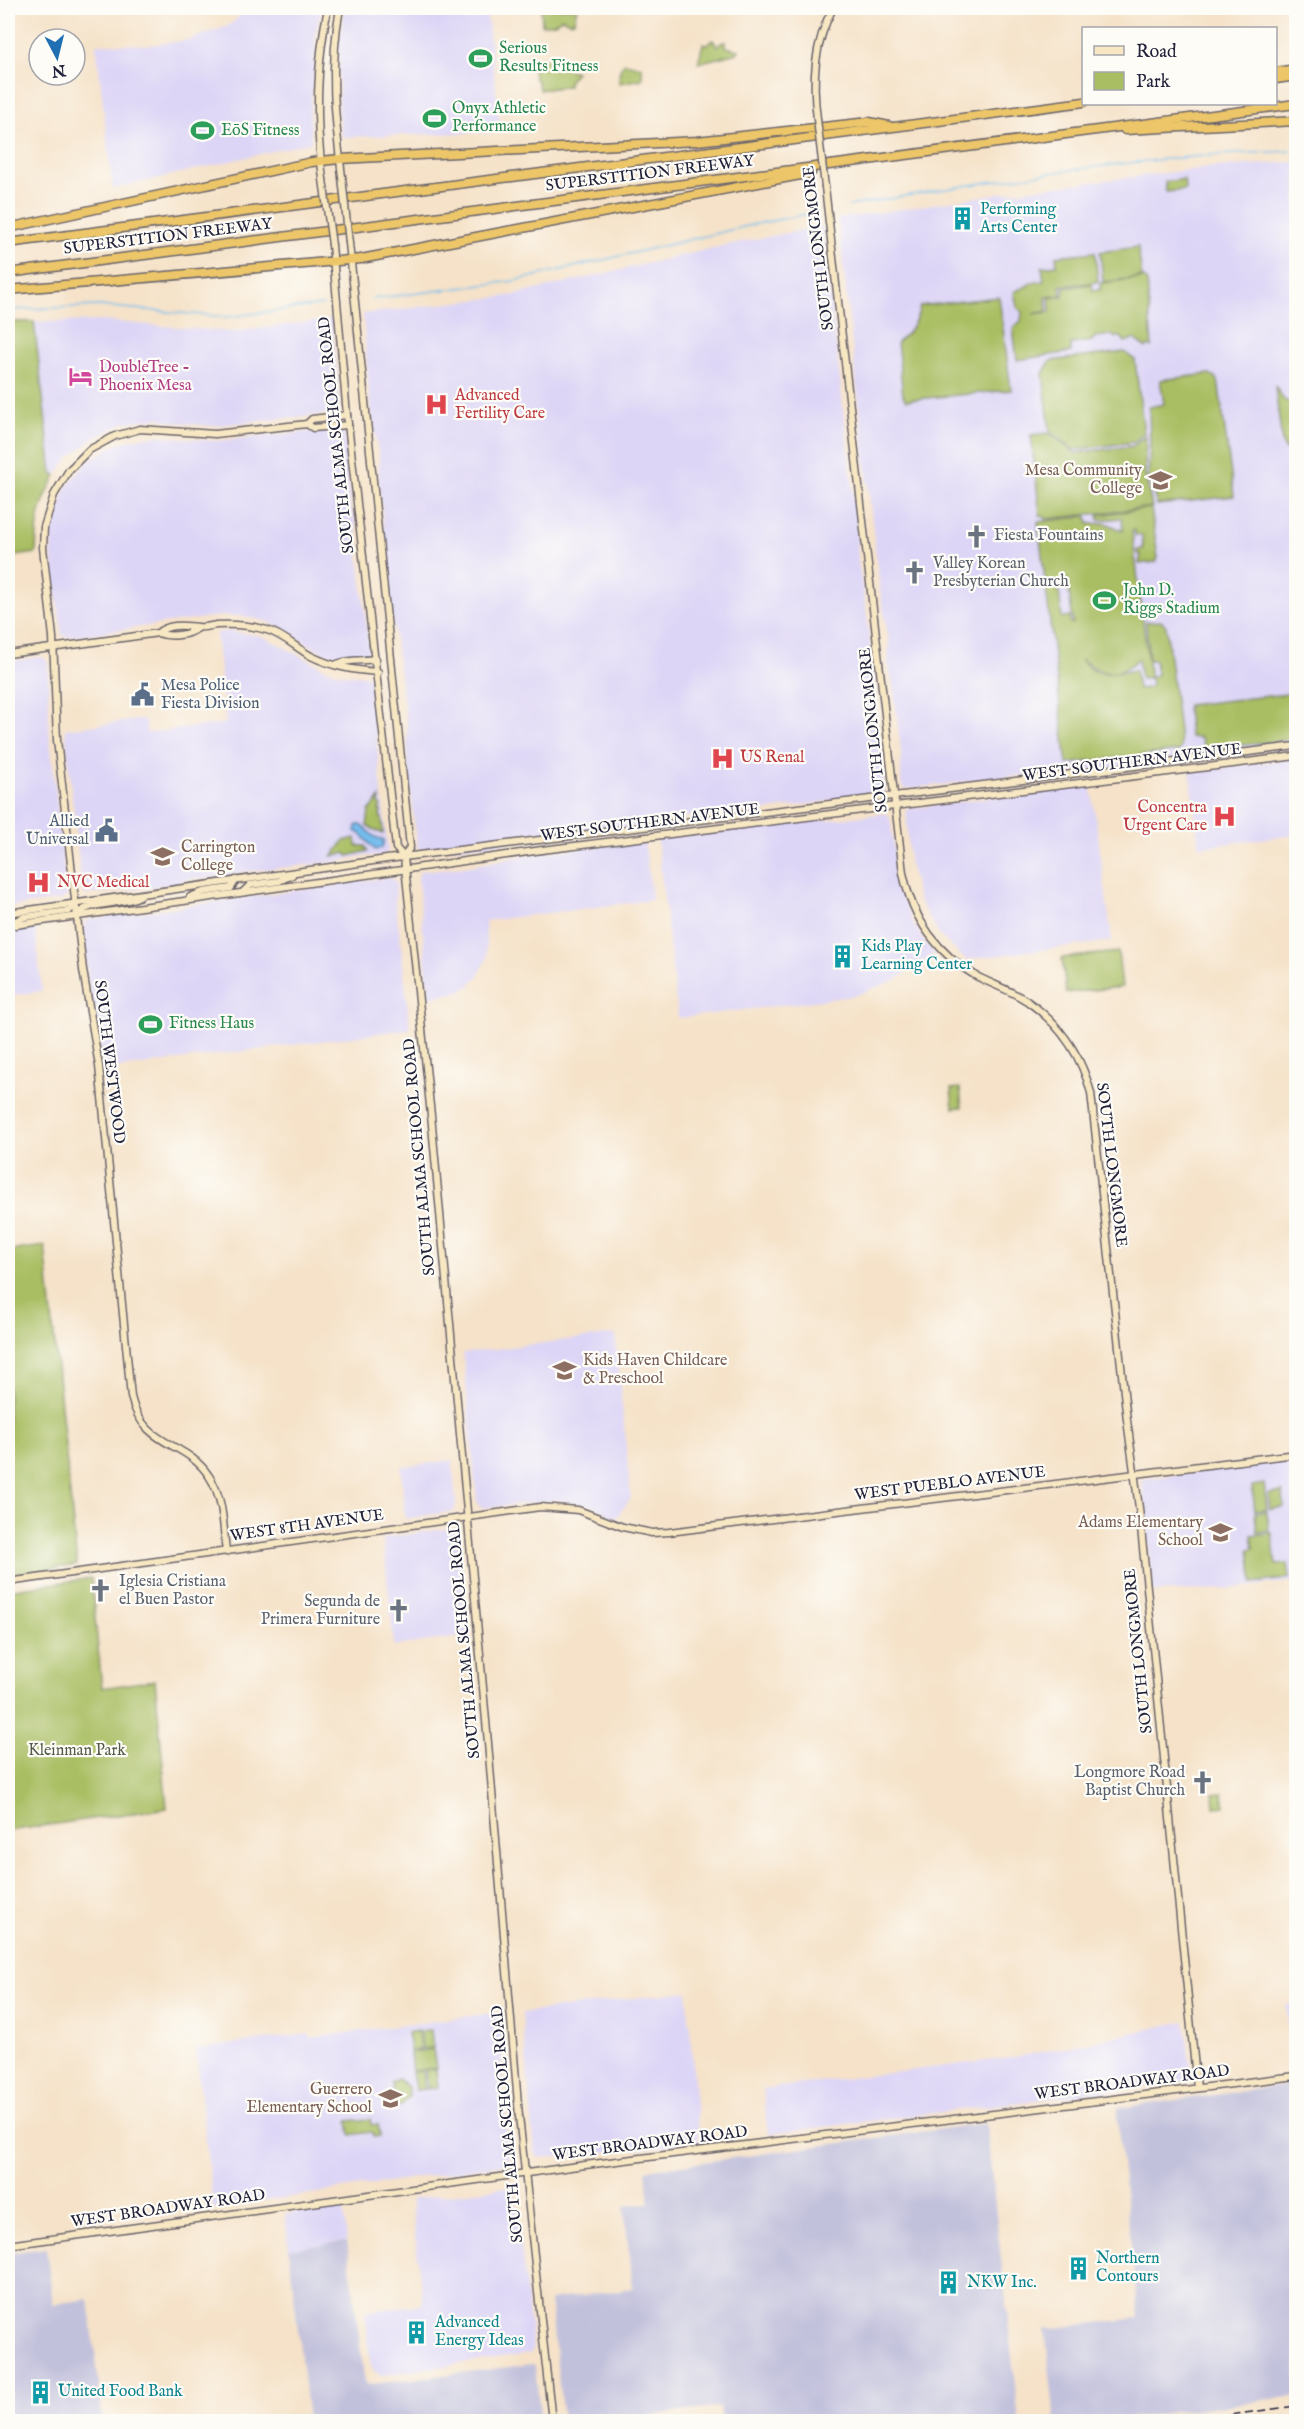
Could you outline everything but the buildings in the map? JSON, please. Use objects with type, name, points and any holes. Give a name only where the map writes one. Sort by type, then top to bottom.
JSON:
[{"type":"highway","points":[[1277,72],[1296,69]]},
{"type":"highway","points":[[1277,79],[1296,76]]},
{"type":"highway","name":"SUPERSTITION FREEWAY","points":[[8,243],[1082,102]]},
{"type":"highway","name":"SUPERSTITION FREEWAY","points":[[8,273],[1296,104]]},
{"type":"highway","points":[[1047,135],[1296,121]]},
{"type":"highway","points":[[8,228],[321,161],[697,141],[869,122],[898,128]]},
{"type":"highway","points":[[8,290],[332,263],[895,157]]},
{"type":"main road","name":"SOUTH ALMA SCHOOL ROAD","points":[[328,8],[321,44],[317,98],[321,161],[332,245],[347,415],[378,672],[396,848],[404,857]]},
{"type":"main road","name":"SOUTH ALMA SCHOOL ROAD","points":[[340,8],[333,58],[334,120],[351,260],[410,847],[404,857],[405,869],[432,1125],[525,2173],[552,2421]]},
{"type":"main road","name":"SOUTH LONGMORE","points":[[833,8],[823,32],[814,70],[817,119],[904,881],[915,910],[928,934],[941,950],[968,971],[1029,1002],[1067,1038],[1085,1073],[1094,1108],[1127,1422],[1135,1474],[1197,2088]]},
{"type":"main road","points":[[347,415],[312,419],[307,423],[313,428],[348,424]]},
{"type":"main road","name":"SOUTH WESTWOOD","points":[[226,1551],[219,1497],[209,1475],[199,1464],[146,1429],[136,1413],[131,1397],[99,1066],[75,904],[57,740],[53,648],[42,538],[49,507],[63,478],[82,456],[98,444],[116,436],[140,429],[215,434],[307,423]]},
{"type":"main road","points":[[8,654],[159,633],[166,636],[191,632],[198,627],[233,624],[257,627],[282,636],[318,659],[337,664],[343,669],[378,672]]},
{"type":"main road","points":[[337,664],[344,661],[361,662],[376,659]]},
{"type":"main road","name":"WEST SOUTHERN AVENUE","points":[[8,913],[404,857],[1296,746]]},
{"type":"main road","name":"WEST SOUTHERN AVENUE","points":[[8,925],[405,869],[1296,756]]},
{"type":"main road","points":[[991,794],[997,789],[1042,784],[1049,777]]},
{"type":"main road","points":[[243,892],[250,885],[279,880],[301,871]]},
{"type":"main road","points":[[178,902],[203,892],[231,888],[236,880]]},
{"type":"main road","points":[[77,916],[84,908],[121,903],[141,894]]},
{"type":"main road","points":[[8,925],[24,917],[69,910],[75,904]]},
{"type":"main road","name":"WEST PUEBLO AVENUE","points":[[608,1522],[638,1531],[669,1532],[1296,1454]]},
{"type":"main road","name":"WEST 8TH AVENUE","points":[[8,1582],[467,1517],[557,1507],[578,1510],[608,1522]]},
{"type":"main road","name":"WEST BROADWAY ROAD","points":[[8,2245],[525,2173],[1296,2076]]},
{"type":"shaded area","points":[[250,8],[322,8],[315,35],[316,56],[310,111],[311,142],[113,189],[96,44],[150,45],[189,40],[228,26]]},
{"type":"shaded area","points":[[345,8],[486,8],[501,132],[342,137],[339,114],[339,45]]},
{"type":"shaded area","name":"Mesa Community College","points":[[1296,162],[1296,744],[1059,774],[1023,775],[905,789],[901,783],[901,752],[893,684],[888,664],[889,642],[880,591],[838,219],[1001,193],[1214,167]]},
{"type":"shaded area","points":[[822,226],[885,793],[756,812],[719,813],[661,820],[633,827],[487,845],[420,850],[417,845],[408,767],[407,727],[396,648],[379,484],[379,457],[370,404],[363,314],[514,295],[722,246]]},
{"type":"shaded area","points":[[332,319],[340,406],[336,413],[210,426],[158,418],[126,422],[93,439],[69,458],[56,475],[52,473],[34,322],[103,321],[233,332]]},
{"type":"shaded area","points":[[342,430],[345,436],[350,506],[355,519],[369,650],[365,657],[341,657],[323,653],[282,628],[265,621],[241,616],[220,616],[67,637],[62,635],[51,552],[52,526],[67,486],[89,460],[119,443],[143,437],[161,436],[216,441]]},
{"type":"shaded area","points":[[228,631],[262,636],[326,669],[370,678],[388,852],[382,856],[362,856],[336,862],[241,872],[225,877],[188,879],[175,884],[85,895],[82,890],[65,729],[145,719],[147,733],[226,723],[216,633]]},
{"type":"shaded area","points":[[44,658],[48,663],[49,730],[67,896],[62,900],[8,907],[8,662]]},
{"type":"shaded area","points":[[1296,758],[1296,835],[1199,847],[1190,772]]},
{"type":"shaded area","points":[[1091,784],[1112,941],[967,961],[939,935],[918,899],[909,860],[906,809]]},
{"type":"shaded area","points":[[886,813],[890,818],[900,893],[913,923],[935,954],[895,980],[854,996],[678,1018],[657,839],[803,820],[831,820]]},
{"type":"shaded area","points":[[644,842],[645,846],[652,900],[485,921],[487,958],[478,976],[469,986],[459,992],[429,997],[418,879],[420,871],[465,867],[534,854]]},
{"type":"shaded area","points":[[390,877],[396,882],[395,905],[410,1029],[104,1070],[89,988],[83,929],[86,920]]},
{"type":"shaded area","points":[[35,926],[42,991],[8,996],[8,930]]},
{"type":"shaded area","points":[[615,1334],[631,1498],[615,1519],[594,1506],[557,1500],[484,1508],[479,1506],[463,1353]]},
{"type":"shaded area","name":"Adams Elementary School","points":[[1296,1459],[1296,1581],[1227,1589],[1153,1592],[1142,1479]]},
{"type":"shaded area","points":[[452,1460],[456,1504],[454,1511],[405,1519],[401,1467]]},
{"type":"shaded area","points":[[451,1528],[458,1534],[468,1636],[394,1646],[383,1538]]},
{"type":"shaded area","points":[[687,1991],[699,2143],[539,2158],[535,2153],[522,2013]]},
{"type":"shaded area","points":[[1296,2003],[1296,2068],[1294,2068],[1286,2005]]},
{"type":"shaded area","points":[[501,2012],[503,2093],[509,2159],[504,2164],[213,2209],[196,2049],[309,2034],[310,2038]]},
{"type":"shaded area","points":[[1185,2021],[1191,2073],[1191,2079],[1188,2081],[768,2134],[763,2089],[1009,2058]]},
{"type":"shaded area","points":[[1296,2084],[1296,2396],[1106,2421],[1055,2421],[1045,2329],[1139,2318],[1117,2118],[1118,2108]]},
{"type":"shaded area","points":[[986,2123],[1019,2421],[722,2422],[720,2407],[609,2421],[563,2421],[550,2300],[633,2288],[624,2206],[649,2203],[646,2170]]},
{"type":"shaded area","points":[[507,2187],[515,2193],[533,2350],[530,2354],[382,2375],[376,2373],[371,2367],[365,2312],[423,2304],[411,2199]]},
{"type":"shaded area","points":[[343,2207],[344,2211],[347,2241],[289,2249],[285,2214]]},
{"type":"shaded area","points":[[347,2241],[365,2385],[532,2364],[535,2367],[541,2421],[308,2421],[289,2249]]},
{"type":"shaded area","points":[[46,2248],[53,2304],[89,2299],[103,2421],[8,2421],[8,2253]]},
{"type":"green space","points":[[541,8],[577,8],[574,21],[569,22],[562,18],[555,23],[542,25]]},
{"type":"green space","points":[[713,40],[717,46],[726,42],[726,47],[739,50],[737,53],[698,63],[703,44]]},
{"type":"green space","points":[[534,58],[542,60],[551,58],[566,69],[576,72],[568,82],[568,86],[540,90],[534,78],[532,61]]},
{"type":"green space","points":[[625,63],[642,67],[642,79],[620,83],[619,72]]},
{"type":"green space","points":[[1184,179],[1185,190],[1166,192],[1165,182]]},
{"type":"green space","points":[[1138,247],[1142,277],[1103,282],[1100,252]]},
{"type":"green space","points":[[1095,252],[1098,282],[1060,286],[1061,295],[1046,297],[1047,311],[1033,314],[1050,312],[1049,298],[1063,296],[1063,288],[1092,284],[1093,290],[1100,290],[1100,283],[1144,278],[1147,282],[1152,347],[1146,348],[1134,339],[1125,342],[1120,336],[1115,338],[1113,335],[1095,337],[1092,341],[1071,344],[1071,352],[1017,360],[1013,328],[1021,321],[1022,312],[1017,307],[1014,292],[1029,283],[1044,281],[1042,267],[1057,265],[1056,256]]},
{"type":"green space","points":[[999,297],[1011,390],[906,400],[903,396],[897,342],[912,327],[920,306]]},
{"type":"green space","points":[[8,322],[34,322],[52,473],[56,475],[40,513],[36,553],[8,557]]},
{"type":"green space","points":[[1124,352],[1135,360],[1144,433],[1134,442],[1074,450],[1050,431],[1043,374],[1050,361]]},
{"type":"green space","points":[[1210,374],[1218,380],[1234,496],[1157,505],[1148,477],[1149,407],[1164,404],[1160,380]]},
{"type":"green space","points":[[1275,386],[1284,400],[1296,405],[1296,448],[1285,450],[1282,443]]},
{"type":"green space","points":[[1049,433],[1075,453],[1133,446],[1146,435],[1145,474],[1152,507],[1047,519],[1040,515],[1031,435]]},
{"type":"green space","points":[[1151,508],[1158,558],[1156,562],[1139,564],[1141,554],[1138,554],[1137,550],[1143,549],[1142,535],[1135,535],[1135,530],[1132,531],[1150,678],[1141,679],[1138,659],[1123,670],[1109,672],[1095,668],[1081,659],[1086,665],[1099,672],[1113,673],[1135,670],[1138,689],[1148,688],[1152,685],[1151,676],[1157,675],[1155,660],[1149,660],[1146,622],[1162,621],[1166,626],[1181,747],[1179,751],[1067,764],[1038,522],[1087,516],[1089,524],[1106,523],[1123,531],[1122,518],[1099,520],[1098,515]],"holes":[[[1067,578],[1073,623],[1070,623],[1070,617],[1062,618],[1058,582],[1067,581]]]},
{"type":"green space","points":[[1296,693],[1296,739],[1204,750],[1201,738],[1190,737],[1188,705]]},
{"type":"green space","points":[[380,798],[379,810],[381,811],[383,834],[367,826],[369,811]]},
{"type":"green space","points":[[356,838],[357,846],[365,846],[368,851],[348,856],[346,853],[333,856],[344,841]]},
{"type":"green space","points":[[1118,952],[1122,987],[1066,993],[1062,958]]},
{"type":"green space","points":[[960,1088],[962,1107],[953,1108],[951,1089]]},
{"type":"green space","points":[[45,1246],[77,1565],[14,1574],[8,1562],[8,1251]]},
{"type":"green space","points":[[1264,1484],[1267,1509],[1255,1511],[1252,1486]]},
{"type":"green space","points":[[1283,1492],[1284,1507],[1270,1509],[1268,1494]]},
{"type":"green space","points":[[1267,1511],[1269,1531],[1257,1532],[1255,1513]]},
{"type":"green space","points":[[1272,1533],[1276,1565],[1288,1564],[1290,1578],[1253,1583],[1249,1549],[1254,1548],[1252,1535]]},
{"type":"green space","name":"Kleinman Park","points":[[91,1578],[102,1688],[155,1680],[167,1808],[8,1831],[8,1590]]},
{"type":"green space","points":[[1223,1793],[1225,1806],[1214,1807],[1213,1794]]},
{"type":"green space","points":[[431,2030],[433,2048],[422,2049],[420,2031]]},
{"type":"green space","points":[[418,2031],[420,2050],[410,2051],[407,2033]]},
{"type":"green space","points":[[433,2049],[436,2068],[412,2071],[410,2053]]},
{"type":"green space","points":[[436,2069],[438,2087],[428,2089],[425,2070]]},
{"type":"green space","points":[[423,2071],[425,2089],[415,2090],[412,2072]]},
{"type":"green space","points":[[398,2079],[408,2087],[409,2096],[401,2106],[394,2106],[392,2082]]},
{"type":"green space","points":[[370,2119],[371,2125],[378,2124],[380,2136],[373,2137],[372,2132],[350,2135],[348,2121]]},
{"type":"water","points":[[357,825],[361,825],[375,837],[384,840],[382,848],[375,850],[360,833],[355,831]]},
{"type":"waterway","points":[[849,206],[960,187],[1128,163],[1184,157],[1296,151]]},
{"type":"waterway","points":[[371,299],[514,281],[807,214]]},
{"type":"waterway","points":[[8,310],[99,306],[227,317],[323,305]]},
{"type":"railway","points":[[1178,2422],[1296,2406]]},
{"type":"place","name":"Serious Results Fitness","points":[[481,58]]},
{"type":"place","name":"Onyx Athletic Performance","points":[[434,118]]},
{"type":"place","name":"EōS Fitness","points":[[203,131]]},
{"type":"place","name":"Performing Arts Center","points":[[962,219]]},
{"type":"place","name":"DoubleTree - Phoenix Mesa","points":[[81,377]]},
{"type":"place","name":"Advanced Fertility Care","points":[[437,405]]},
{"type":"place","name":"Mesa Community College","points":[[1160,480]]},
{"type":"place","name":"Fiesta Fountains","points":[[976,536]]},
{"type":"place","name":"Valley Korean Presbyterian Church","points":[[915,573]]},
{"type":"place","name":"John D. Riggs Stadium","points":[[1105,600]]},
{"type":"place","name":"Mesa Police Fiesta Division","points":[[143,695]]},
{"type":"place","name":"US Renal","points":[[722,758]]},
{"type":"place","name":"Concentra Urgent Care","points":[[1225,817]]},
{"type":"place","name":"Allied Universal","points":[[107,831]]},
{"type":"place","name":"Carrington College","points":[[163,857]]},
{"type":"place","name":"NVC Medical","points":[[39,883]]},
{"type":"place","name":"Kids Play Learning Center","points":[[843,956]]},
{"type":"place","name":"Fitness Haus","points":[[151,1024]]},
{"type":"place","name":"Kids Haven Childcare & Preschool","points":[[565,1370]]},
{"type":"place","name":"Adams Elementary School","points":[[1221,1532]]},
{"type":"place","name":"Iglesia Cristiana el Buen Pastor","points":[[101,1591]]},
{"type":"place","name":"Segunda de Primera Furniture","points":[[398,1611]]},
{"type":"place","name":"Longmore Road Baptist Church","points":[[1203,1782]]},
{"type":"place","name":"Guerrero Elementary School","points":[[390,2099]]},
{"type":"place","name":"Northern Contours","points":[[1078,2268]]},
{"type":"place","name":"NKW Inc.","points":[[949,2283]]},
{"type":"place","name":"Advanced Energy Ideas","points":[[417,2332]]},
{"type":"place","name":"United Food Bank","points":[[40,2392]]}]
